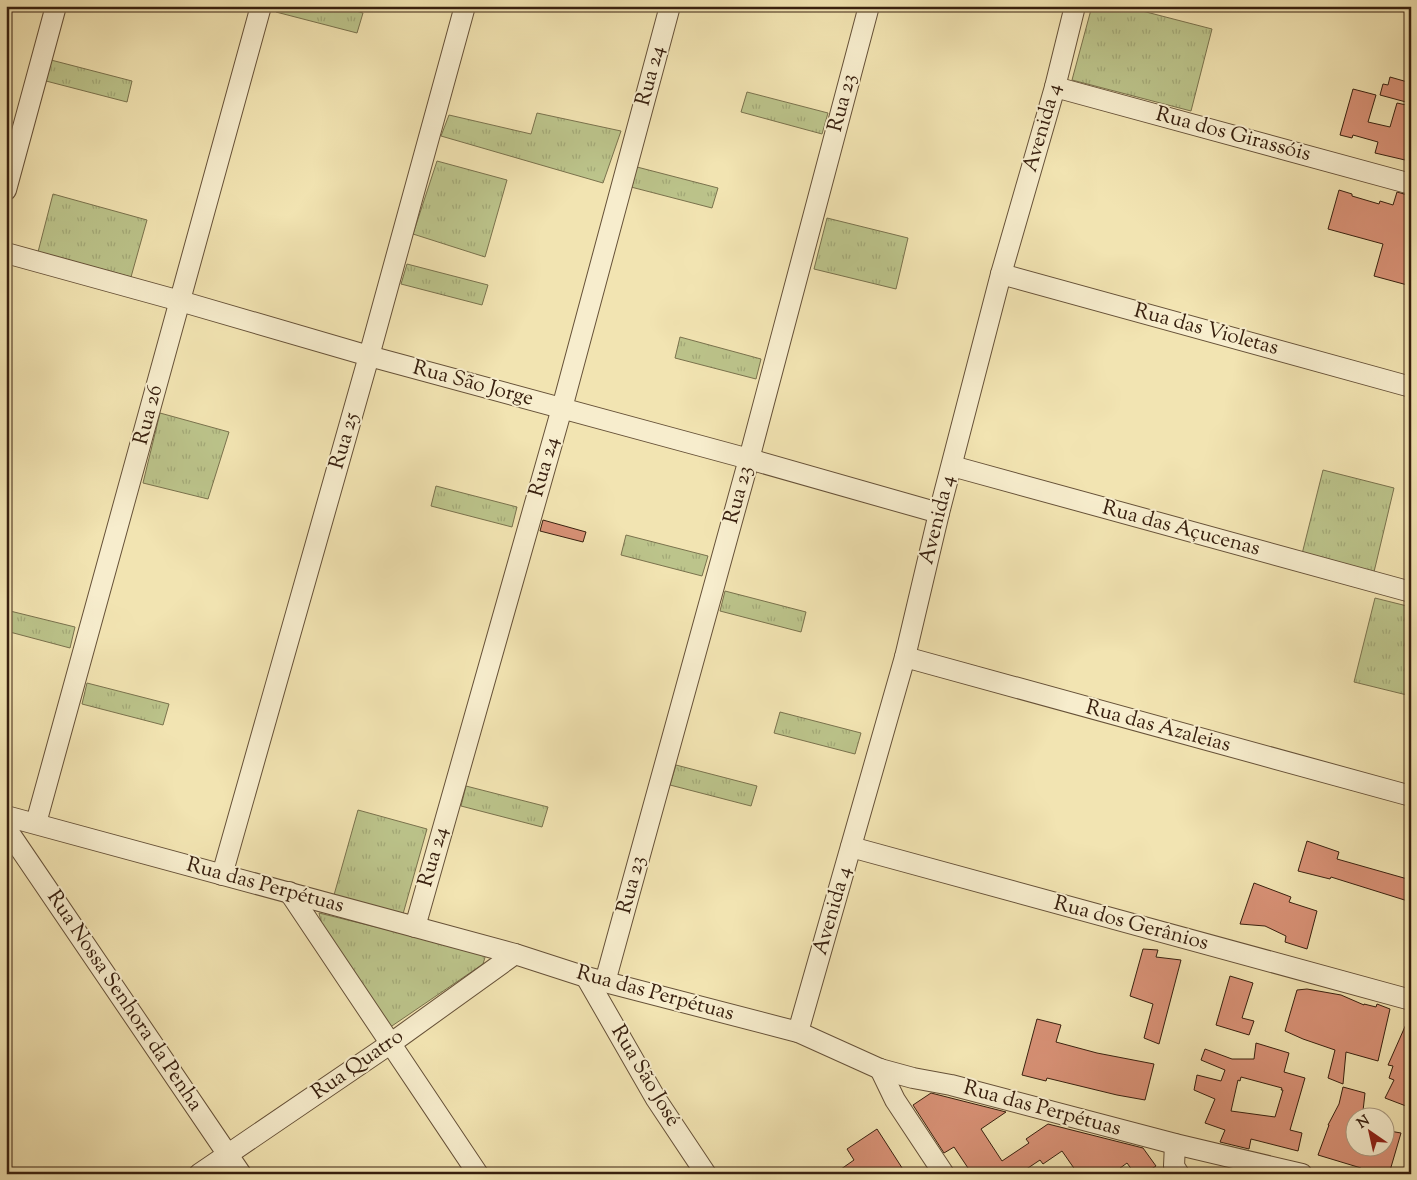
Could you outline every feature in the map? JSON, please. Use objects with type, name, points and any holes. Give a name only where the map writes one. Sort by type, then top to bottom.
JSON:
[{"type":"street","points":[[6,190],[56,6]]},
{"type":"street","name":"Rua 26","points":[[36,823],[261,6]]},
{"type":"street","name":"Rua 25","points":[[222,875],[369,356],[465,6]]},
{"type":"street","name":"Rua 24","points":[[415,927],[562,408],[670,6]]},
{"type":"street","name":"Rua 23","points":[[596,980],[749,459],[869,6]]},
{"type":"street","name":"Avenida 4","points":[[798,1032],[905,658],[1001,274],[1055,87],[1075,6]]},
{"type":"street","name":"Rua dos Girassóis","points":[[1055,87],[1411,184]]},
{"type":"street","name":"Rua São Jorge","points":[[6,253],[369,356],[940,513]]},
{"type":"street","name":"Rua das Violetas","points":[[1001,274],[1411,387]]},
{"type":"street","name":"Rua das Açucenas","points":[[952,466],[1411,592]]},
{"type":"street","name":"Rua das Azaleias","points":[[905,658],[1411,796]]},
{"type":"street","name":"Rua das Perpétuas","points":[[6,816],[515,954],[596,980],[798,1032],[880,1069],[912,1078],[951,1085],[1175,1144],[1301,1174]]},
{"type":"street","name":"Rua Nossa Senhora da Penha","points":[[6,828],[241,1174]]},
{"type":"street","name":"Rua dos Gerânios","points":[[851,847],[1411,1000]]},
{"type":"street","points":[[289,892],[478,1174]]},
{"type":"street","name":"Rua Quatro","points":[[200,1174],[390,1044],[515,954]]},
{"type":"street","name":"Rua São José","points":[[596,980],[656,1099],[706,1174]]},
{"type":"street","points":[[880,1069],[895,1100],[944,1174]]},
{"type":"street","points":[[1175,1144],[1174,1166],[1179,1174]]},
{"type":"green space","points":[[278,6],[338,6],[363,13],[357,33],[276,12]]},
{"type":"green space","points":[[1092,6],[1123,6],[1212,29],[1191,111],[1072,80]]},
{"type":"green space","points":[[51,60],[132,81],[127,102],[46,81]]},
{"type":"green space","points":[[747,92],[828,113],[822,134],[741,112]]},
{"type":"green space","points":[[537,113],[621,131],[603,183],[441,136],[449,115],[531,134]]},
{"type":"green space","points":[[437,161],[507,180],[485,257],[413,234]]},
{"type":"green space","points":[[637,167],[718,188],[712,208],[631,187]]},
{"type":"green space","points":[[53,194],[147,220],[131,277],[38,252]]},
{"type":"green space","points":[[827,218],[908,238],[896,289],[814,269]]},
{"type":"green space","points":[[407,264],[488,285],[482,305],[401,284]]},
{"type":"green space","points":[[680,337],[761,359],[756,379],[675,358]]},
{"type":"green space","points":[[160,413],[229,432],[208,499],[143,483]]},
{"type":"green space","points":[[1323,470],[1394,488],[1374,572],[1302,554]]},
{"type":"green space","points":[[436,486],[517,507],[512,527],[431,506]]},
{"type":"green space","points":[[626,535],[708,556],[702,576],[621,555]]},
{"type":"green space","points":[[725,591],[806,612],[801,632],[720,611]]},
{"type":"green space","points":[[1375,598],[1411,607],[1411,696],[1354,682]]},
{"type":"green space","points":[[6,610],[75,627],[70,648],[6,631]]},
{"type":"green space","points":[[87,683],[169,704],[163,725],[82,704]]},
{"type":"green space","points":[[780,712],[861,733],[855,754],[774,733]]},
{"type":"green space","points":[[676,765],[757,786],[751,806],[670,785]]},
{"type":"green space","points":[[466,786],[548,807],[542,827],[461,806]]},
{"type":"green space","points":[[358,810],[427,829],[403,914],[334,895]]},
{"type":"green space","points":[[319,913],[486,954],[483,964],[386,1030],[322,926]]},
{"type":"building","points":[[1390,77],[1411,83],[1406,102],[1380,95],[1383,84],[1388,85]]},
{"type":"building","points":[[1353,89],[1376,95],[1368,122],[1390,127],[1397,103],[1411,106],[1411,136],[1405,160],[1375,153],[1378,142],[1353,135],[1352,138],[1340,135]]},
{"type":"building","points":[[1339,190],[1379,204],[1380,201],[1393,205],[1397,192],[1411,196],[1411,286],[1374,276],[1383,244],[1328,229]]},
{"type":"building","points":[[543,520],[586,532],[583,542],[540,531]]},
{"type":"building","points":[[1307,841],[1339,852],[1337,859],[1411,880],[1411,902],[1331,877],[1330,879],[1298,871]]},
{"type":"building","points":[[1254,883],[1291,897],[1289,902],[1317,911],[1307,949],[1285,942],[1286,936],[1265,926],[1240,924]]},
{"type":"building","points":[[1143,949],[1158,950],[1156,957],[1181,960],[1159,1044],[1144,1038],[1153,1004],[1130,996]]},
{"type":"building","points":[[1230,976],[1253,983],[1242,1018],[1254,1021],[1249,1035],[1216,1025]]},
{"type":"building","points":[[1307,989],[1341,995],[1364,1005],[1376,1007],[1377,1004],[1390,1009],[1378,1061],[1346,1052],[1343,1084],[1328,1078],[1335,1050],[1285,1031],[1297,990]]},
{"type":"building","points":[[1411,1013],[1411,1090],[1406,1106],[1385,1098],[1394,1080],[1389,1078],[1393,1066],[1388,1065]]},
{"type":"building","points":[[1037,1019],[1061,1025],[1056,1042],[1097,1053],[1154,1064],[1145,1100],[1047,1078],[1046,1081],[1022,1075]]},
{"type":"building","points":[[1256,1043],[1289,1053],[1284,1072],[1305,1078],[1290,1130],[1302,1133],[1298,1151],[1251,1139],[1249,1149],[1220,1142],[1225,1130],[1205,1123],[1215,1099],[1194,1090],[1197,1075],[1221,1081],[1225,1070],[1201,1060],[1205,1049],[1232,1059],[1254,1059]],"holes":[[[1241,1077],[1282,1088],[1275,1117],[1231,1111],[1238,1080],[1240,1081]]]},
{"type":"building","points":[[1343,1087],[1365,1093],[1363,1108],[1344,1108],[1344,1158],[1394,1158],[1389,1174],[1359,1174],[1361,1168],[1318,1155],[1328,1125],[1339,1104]]},
{"type":"building","points":[[931,1093],[1006,1112],[981,1129],[1002,1161],[1029,1143],[1026,1139],[1048,1124],[1143,1148],[1156,1166],[1144,1174],[1135,1174],[1127,1163],[1112,1174],[1078,1174],[1062,1151],[1043,1164],[1040,1160],[1019,1174],[972,1174],[954,1147],[944,1153],[913,1105]]},
{"type":"building","points":[[877,1129],[906,1174],[834,1174],[854,1160],[847,1149]]},
{"type":"building","points":[[1394,1132],[1401,1133],[1394,1157]]}]
